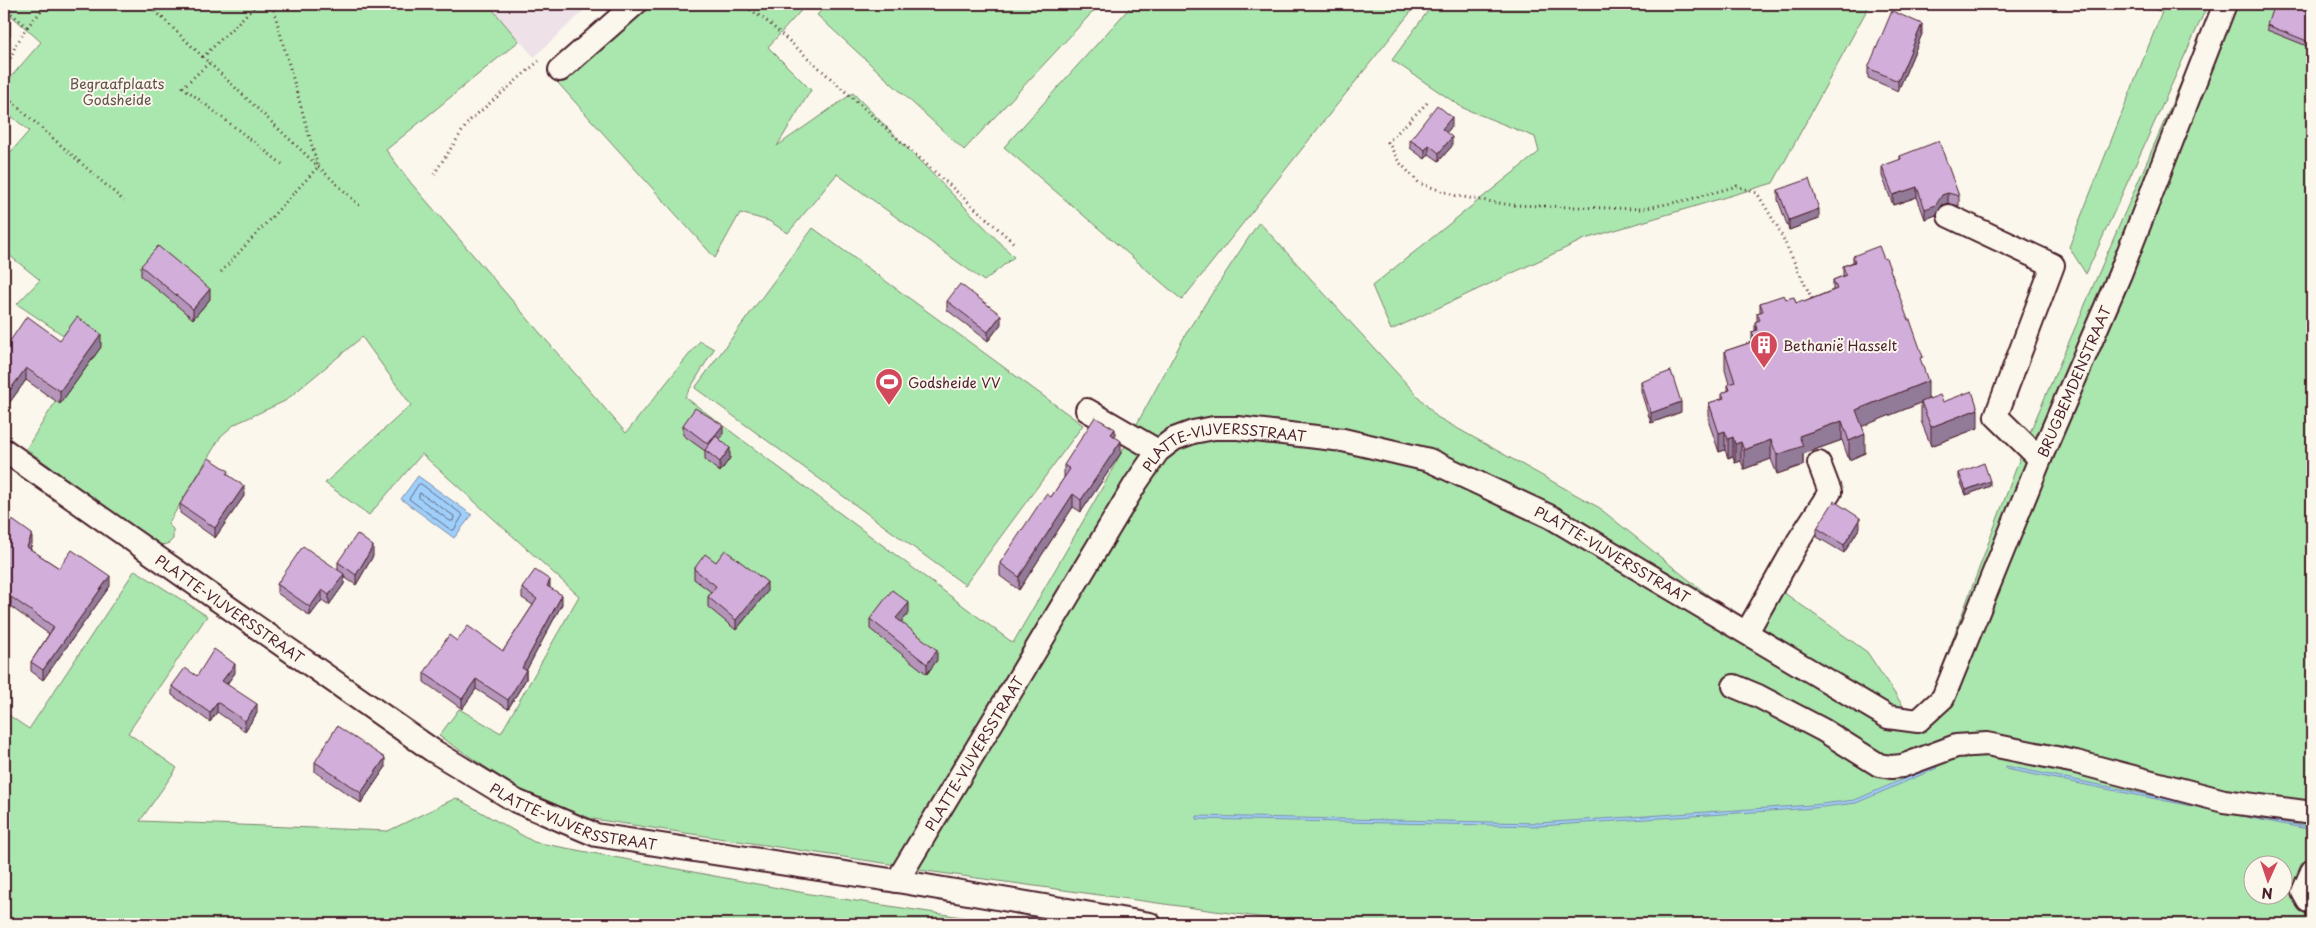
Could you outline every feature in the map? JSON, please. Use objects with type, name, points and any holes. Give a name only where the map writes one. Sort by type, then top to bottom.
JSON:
[{"type":"street","points":[[551,65],[635,4]]},
{"type":"street","name":"BRUGBEMDENSTRAAT","points":[[1888,717],[1918,721],[1943,698],[2040,459],[2120,274],[2225,4]]},
{"type":"street","points":[[1949,216],[2052,265],[1996,416],[2040,459]]},
{"type":"street","points":[[1087,410],[1158,451]]},
{"type":"street","name":"PLATTE-VIJVERSSTRAAT","points":[[4,450],[432,750],[516,801],[596,835],[897,881],[1136,484],[1158,451],[1174,439],[1193,432],[1214,428],[1238,428],[1342,440],[1430,460],[1551,517],[1888,717]]},
{"type":"street","points":[[1747,632],[1799,540],[1830,492],[1819,463]]},
{"type":"street","points":[[1734,686],[1758,696],[1823,730],[1879,765],[1902,766],[1956,746],[1987,744],[2076,762],[2224,801],[2312,813]]},
{"type":"street","points":[[2308,901],[2304,892],[2312,871]]},
{"type":"street","points":[[897,881],[1150,924]]},
{"type":"path","points":[[4,74],[15,47],[27,27],[48,4]]},
{"type":"path","points":[[148,4],[362,208]]},
{"type":"path","points":[[203,58],[257,4]]},
{"type":"path","points":[[272,4],[318,167]]},
{"type":"path","points":[[742,4],[768,22],[1015,244]]},
{"type":"path","points":[[4,7],[27,27]]},
{"type":"path","points":[[209,63],[183,87],[282,164]]},
{"type":"path","points":[[434,174],[469,121],[551,65]]},
{"type":"path","points":[[4,95],[124,201]]},
{"type":"path","points":[[1427,103],[1388,142],[1399,162],[1419,183],[1457,196],[1511,205],[1640,209],[1737,186],[1757,193],[1777,226],[1815,306]]},
{"type":"path","points":[[221,272],[318,167]]},
{"type":"shaded area","points":[[488,4],[591,4],[534,57]]},
{"type":"green space","name":"Begraafplaats Godsheide","points":[[4,4],[488,4],[519,41],[386,150],[411,183],[626,433],[700,341],[714,349],[685,397],[1013,643],[1101,490],[1188,330],[1259,222],[1437,417],[1598,507],[1749,628],[1783,592],[1867,652],[1919,730],[2027,439],[2215,4],[2312,4],[2312,924],[1309,924],[919,870],[593,819],[530,797],[439,736],[459,709],[501,733],[579,596],[422,454],[369,515],[325,483],[411,405],[362,337],[285,401],[235,424],[221,436],[168,524],[173,529],[173,539],[168,544],[158,545],[26,449],[87,351],[17,304],[40,280],[4,251],[4,160],[29,131],[4,110],[4,85],[41,42],[4,9]]},
{"type":"green space","points":[[651,4],[807,4],[768,47],[811,90],[777,146],[853,93],[1014,257],[984,281],[837,174],[788,233],[769,221],[740,213],[715,258],[558,83]]},
{"type":"green space","points":[[827,4],[1100,4],[964,150],[817,15]]},
{"type":"green space","points":[[1133,4],[1417,4],[1182,300],[1004,147]]},
{"type":"green space","points":[[1433,4],[1870,4],[1773,183],[1585,239],[1391,330],[1372,286],[1539,152],[1535,137],[1463,108],[1392,60]]},
{"type":"green space","points":[[2141,4],[2208,4],[2086,274],[2069,247],[2162,12]]},
{"type":"green space","name":"Godsheide VV","points":[[813,228],[1083,425],[965,585],[695,388]]},
{"type":"green space","points":[[135,570],[207,616],[128,733],[177,768],[140,821],[388,831],[456,798],[534,842],[810,894],[1008,924],[4,924],[4,712],[29,729]]},
{"type":"water","points":[[418,476],[472,515],[454,538],[401,499]]},
{"type":"water","points":[[1936,765],[1937,768],[1856,803],[1814,808],[1539,826],[1197,819],[1197,816],[1539,823],[1813,805],[1855,800]]},
{"type":"water","points":[[2006,766],[2312,828],[2312,830],[2006,769]]},
{"type":"building","points":[[2274,4],[2299,4],[2312,9],[2312,43],[2267,25]]},
{"type":"building","points":[[1892,11],[1922,24],[1898,81],[1868,68]]},
{"type":"building","points":[[4,12],[10,17],[4,25]]},
{"type":"building","points":[[1437,105],[1452,117],[1442,129],[1452,137],[1439,153],[1429,145],[1425,150],[1410,140]]},
{"type":"building","points":[[1939,141],[1959,196],[1948,193],[1942,195],[1936,205],[1925,209],[1917,187],[1893,195],[1882,166],[1901,159],[1900,156]]},
{"type":"building","points":[[1809,179],[1819,209],[1789,220],[1778,190]]},
{"type":"building","points":[[158,246],[210,289],[193,309],[141,266]]},
{"type":"building","name":"Bethanië Hasselt","points":[[1879,246],[1884,259],[1886,258],[1908,320],[1910,320],[1923,357],[1920,358],[1928,381],[1856,410],[1865,434],[1849,441],[1842,421],[1799,436],[1803,446],[1777,455],[1771,440],[1744,450],[1741,442],[1735,444],[1733,437],[1728,439],[1725,431],[1719,433],[1709,403],[1724,398],[1722,393],[1730,390],[1728,384],[1735,382],[1725,351],[1755,341],[1752,332],[1757,330],[1755,322],[1760,320],[1757,313],[1763,311],[1760,303],[1784,295],[1786,299],[1794,297],[1796,303],[1803,300],[1804,302],[1837,289],[1833,280],[1846,275],[1843,266],[1855,262],[1853,256]]},
{"type":"building","points":[[960,284],[1001,315],[988,332],[947,301]]},
{"type":"building","points":[[27,316],[60,340],[77,317],[101,334],[60,391],[26,368],[7,394],[4,392],[4,350]]},
{"type":"building","points":[[1671,371],[1681,402],[1651,413],[1641,382]]},
{"type":"building","points":[[1972,391],[1978,409],[1931,427],[1921,402],[1940,395],[1943,402]]},
{"type":"building","points":[[695,408],[723,425],[708,444],[683,425]]},
{"type":"building","points":[[1095,417],[1115,429],[1111,434],[1121,441],[1081,500],[1073,494],[1019,577],[1000,563],[1046,494],[1051,497],[1070,469],[1064,465]]},
{"type":"building","points":[[716,436],[730,448],[720,462],[705,450]]},
{"type":"building","points":[[209,458],[229,471],[227,474],[244,486],[215,528],[180,504]]},
{"type":"building","points":[[1984,463],[1990,481],[1966,490],[1959,473]]},
{"type":"building","points":[[1834,501],[1860,518],[1844,545],[1817,528]]},
{"type":"building","points":[[4,514],[32,534],[27,547],[59,568],[72,550],[110,576],[43,670],[31,662],[54,627],[11,597],[4,608]]},
{"type":"building","points":[[357,534],[373,546],[356,575],[338,562]]},
{"type":"building","points":[[303,546],[344,574],[329,595],[322,590],[310,607],[277,584]]},
{"type":"building","points":[[725,550],[767,582],[736,620],[708,597],[716,586],[694,569],[705,554],[716,562]]},
{"type":"building","points":[[535,570],[550,580],[547,586],[562,595],[522,668],[526,670],[508,700],[476,679],[462,699],[424,673],[449,635],[457,641],[468,626],[503,651],[537,599],[522,588]]},
{"type":"building","points":[[892,590],[909,603],[896,618],[937,650],[927,664],[870,619]]},
{"type":"building","points":[[214,649],[235,664],[222,681],[257,704],[245,721],[217,702],[210,713],[172,686],[185,668],[197,676]]},
{"type":"building","points":[[337,726],[385,758],[361,793],[315,762]]},
{"type":"place","name":"Bethanië Hasselt","points":[[1764,369]]},
{"type":"place","name":"Godsheide VV","points":[[889,406]]}]
